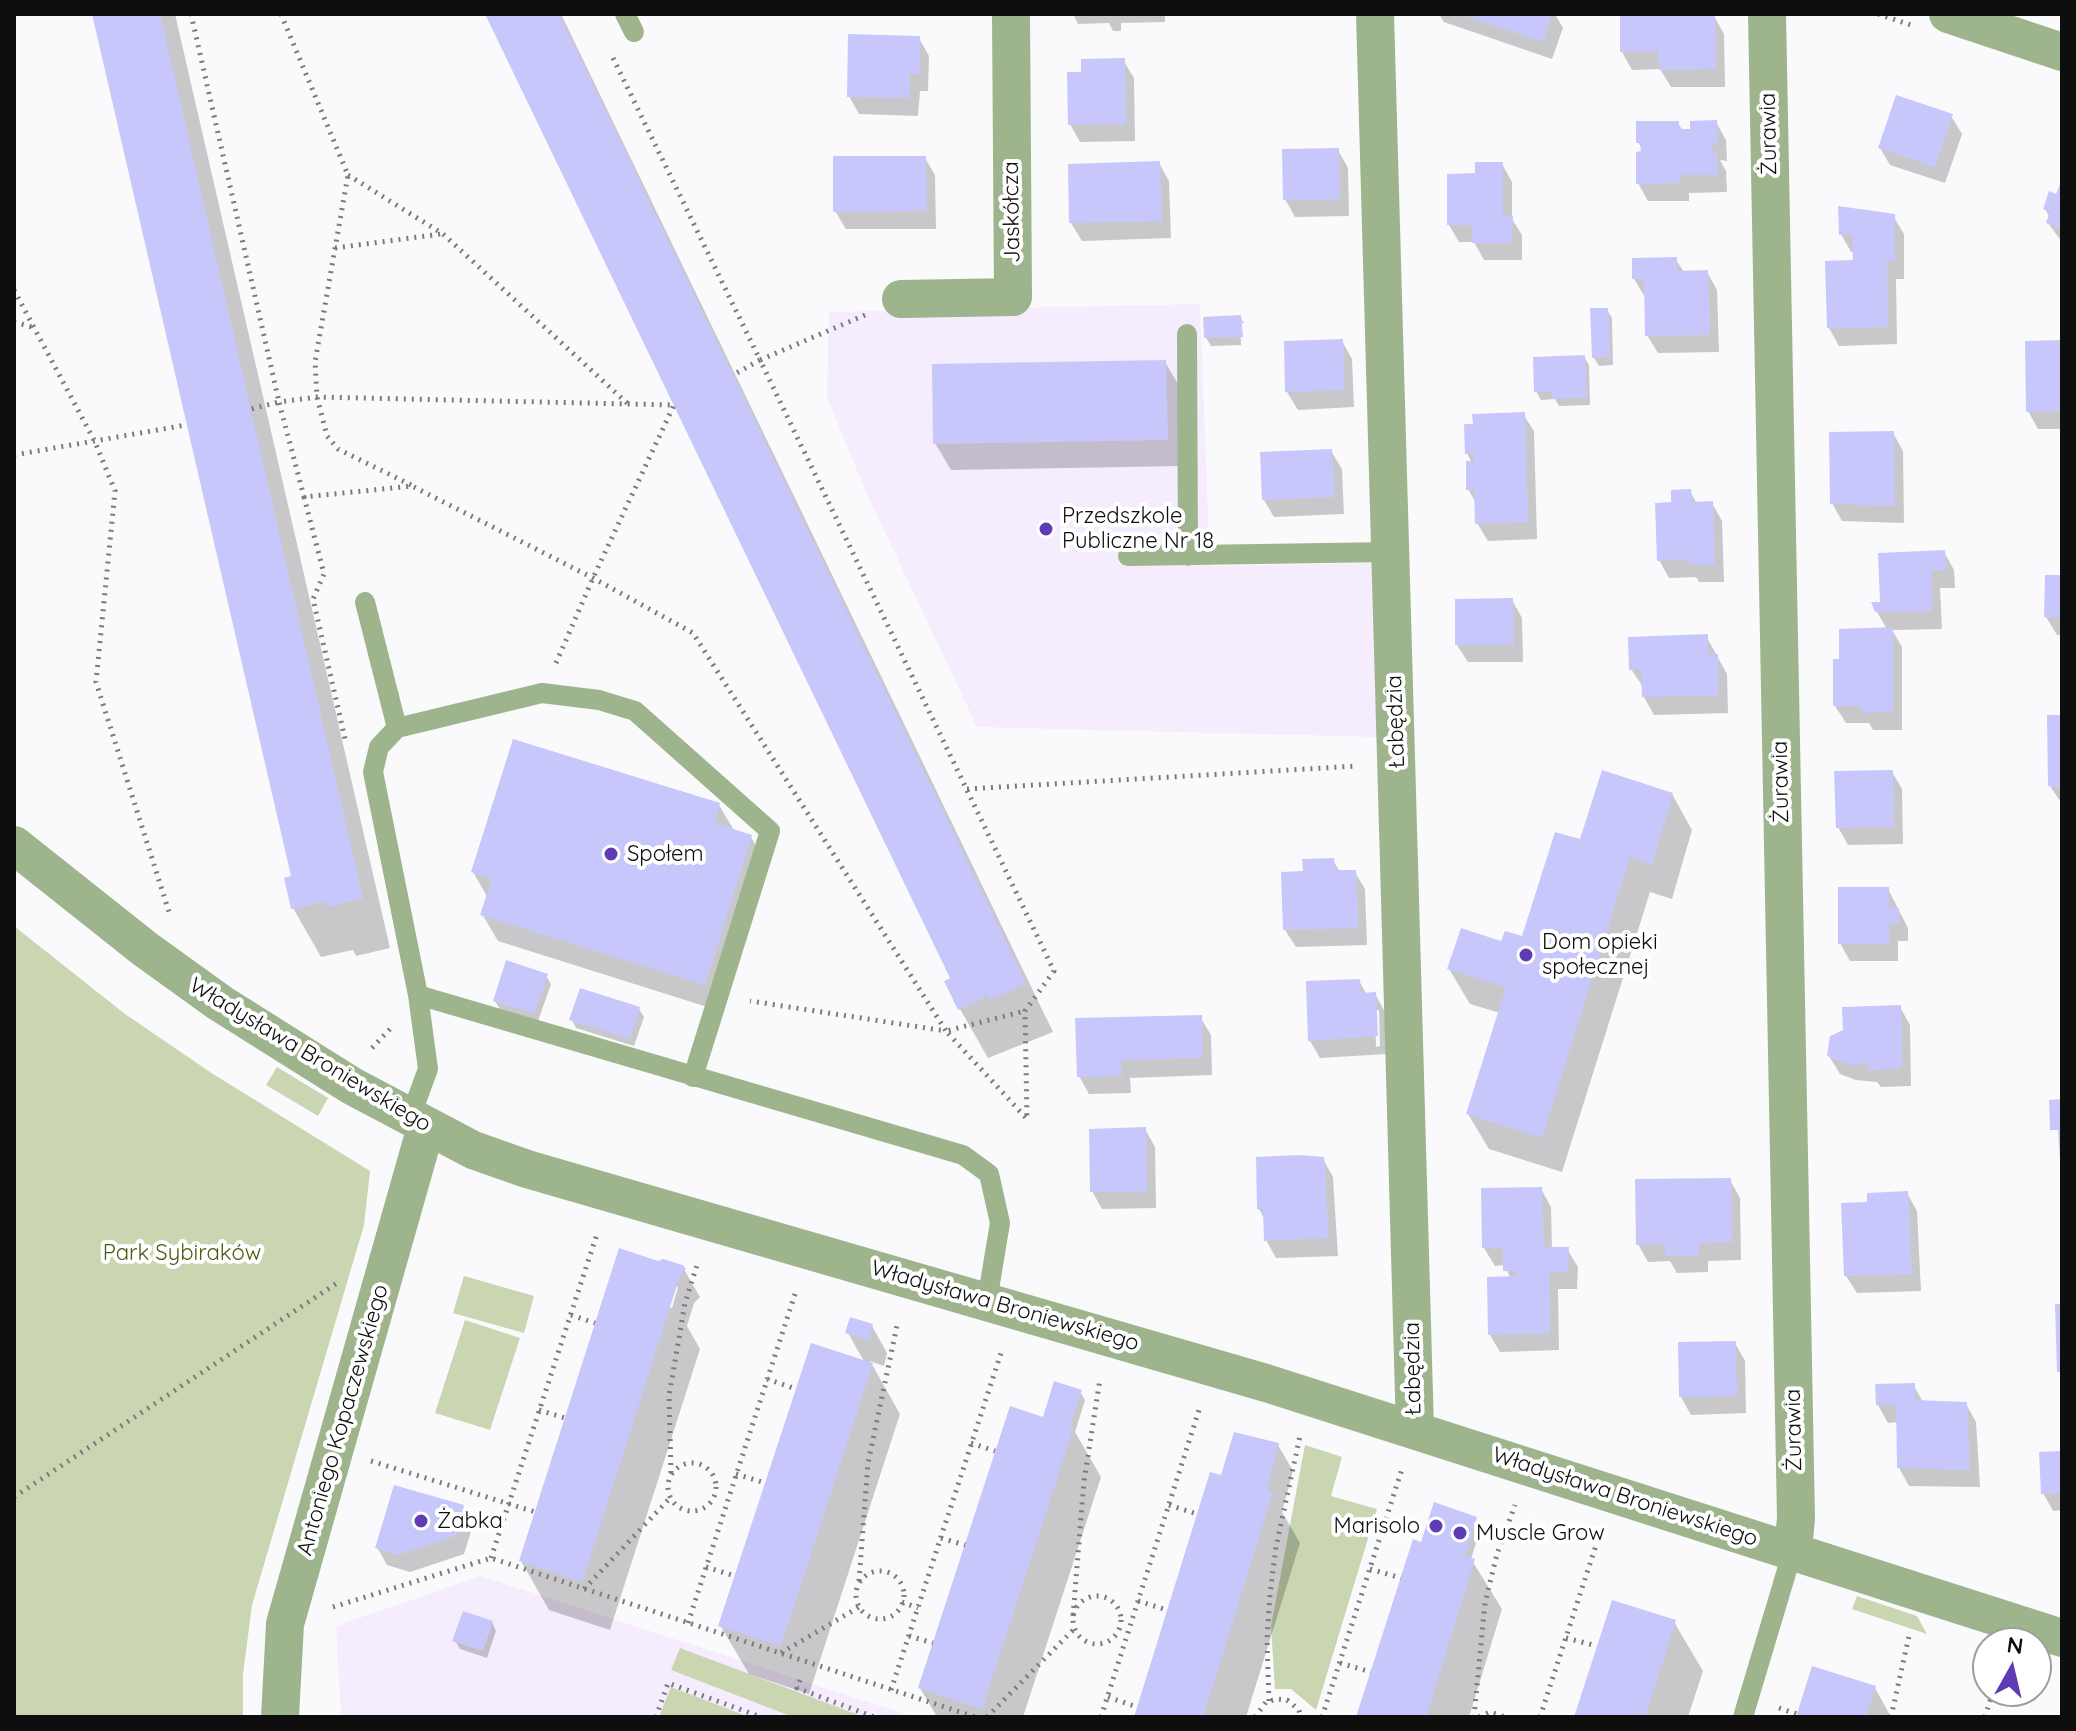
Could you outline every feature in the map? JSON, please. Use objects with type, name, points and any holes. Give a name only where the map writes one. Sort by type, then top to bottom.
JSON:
[{"type":"street","name":"Jaskółcza","points":[[901,299],[1013,297],[1011,14]]},
{"type":"street","name":"Łabędzia","points":[[1375,14],[1415,1430]]},
{"type":"street","name":"Żurawia","points":[[1767,14],[1796,1518],[1793,1550]]},
{"type":"street","points":[[1948,14],[2062,52]]},
{"type":"street","name":"Władysława Broniewskiego","points":[[14,845],[145,949],[220,1003],[418,1123],[527,1169],[987,1301],[1415,1430],[2062,1638]]},
{"type":"street","name":"Antoniego Kopaczewskiego","points":[[280,1717],[285,1624],[390,1258],[418,1123]]},
{"type":"lane","points":[[1187,334],[1188,556]]},
{"type":"lane","points":[[1128,556],[1390,552]]},
{"type":"lane","points":[[365,602],[397,728]]},
{"type":"lane","points":[[418,1123],[428,1069],[418,995],[373,772],[379,747],[397,728],[542,693],[599,700],[635,711],[770,831],[693,1077]]},
{"type":"lane","points":[[418,995],[963,1155],[989,1174],[1000,1223],[987,1301]]},
{"type":"lane","points":[[1743,1717],[1780,1602],[1793,1550]]},
{"type":"path","points":[[191,14],[289,445]]},
{"type":"path","points":[[281,14],[348,175],[315,362],[317,397],[327,436],[338,449],[412,486]]},
{"type":"path","points":[[613,56],[1054,971],[1025,1011],[1027,1119],[946,1031],[1025,1011]]},
{"type":"path","points":[[348,175],[443,234],[628,404]]},
{"type":"path","points":[[335,248],[443,234]]},
{"type":"path","points":[[14,290],[95,442],[115,491],[96,682],[169,912]]},
{"type":"path","points":[[733,375],[760,360],[901,299]]},
{"type":"path","points":[[14,322],[36,329]]},
{"type":"path","points":[[251,409],[317,397],[674,405],[542,693]]},
{"type":"path","points":[[14,455],[186,425]]},
{"type":"path","points":[[967,789],[1397,764]]},
{"type":"path","points":[[491,1558],[597,1234]]},
{"type":"path","points":[[14,1497],[332,1286],[358,1270],[390,1258]]},
{"type":"path","points":[[671,1473],[690,1462],[701,1463],[712,1473],[717,1487],[712,1502],[700,1510],[687,1511],[670,1498],[668,1483],[671,1473],[669,1396],[685,1303],[698,1262]]},
{"type":"path","points":[[688,1623],[796,1291]]},
{"type":"path","points":[[571,1315],[595,1323]]},
{"type":"path","points":[[859,1581],[870,1573],[889,1572],[901,1581],[900,1610],[888,1619],[875,1619],[864,1614],[859,1607],[856,1591],[868,1463],[898,1321]]},
{"type":"path","points":[[891,1690],[1002,1350]]},
{"type":"path","points":[[767,1379],[796,1389]]},
{"type":"path","points":[[1073,1616],[1077,1607],[1088,1598],[1106,1597],[1118,1607],[1120,1628],[1117,1635],[1105,1644],[1092,1645],[1081,1640],[1074,1629],[1073,1616],[1084,1481],[1100,1379]]},
{"type":"path","points":[[1101,1717],[1200,1407]]},
{"type":"path","points":[[539,1410],[565,1418]]},
{"type":"path","points":[[1255,1717],[1269,1701],[1267,1640],[1270,1594],[1276,1547],[1301,1435]]},
{"type":"path","points":[[971,1443],[995,1451]]},
{"type":"path","points":[[363,1459],[535,1512]]},
{"type":"path","points":[[1322,1717],[1403,1468]]},
{"type":"path","points":[[736,1474],[765,1483]]},
{"type":"path","points":[[714,1494],[728,1500]]},
{"type":"path","points":[[584,1589],[670,1498]]},
{"type":"path","points":[[1505,1717],[1490,1712],[1476,1717],[1485,1603],[1497,1554],[1515,1504]]},
{"type":"path","points":[[1169,1505],[1197,1514]]},
{"type":"path","points":[[1540,1717],[1600,1533]]},
{"type":"path","points":[[941,1538],[965,1545]]},
{"type":"path","points":[[330,1608],[491,1558],[975,1717]]},
{"type":"path","points":[[706,1567],[735,1576]]},
{"type":"path","points":[[1370,1569],[1401,1578]]},
{"type":"path","points":[[1138,1601],[1167,1610]]},
{"type":"path","points":[[902,1602],[918,1608]]},
{"type":"path","points":[[781,1653],[859,1607]]},
{"type":"path","points":[[1120,1628],[1129,1629]]},
{"type":"path","points":[[987,1717],[1074,1629]]},
{"type":"path","points":[[909,1636],[933,1643]]},
{"type":"path","points":[[1891,1717],[1909,1636]]},
{"type":"path","points":[[1566,1638],[1597,1646]]},
{"type":"path","points":[[1340,1663],[1371,1672]]},
{"type":"path","points":[[800,1680],[797,1688],[874,1717]]},
{"type":"path","points":[[656,1717],[668,1683],[761,1717]]},
{"type":"path","points":[[1108,1697],[1137,1707]]},
{"type":"path","points":[[1269,1701],[1287,1700],[1301,1717]]},
{"type":"shaded area","name":"Przedszkole Publiczne Nr 18","points":[[1200,304],[1210,566],[1374,563],[1377,737],[977,727],[866,492],[827,397],[829,312]]},
{"type":"shaded area","points":[[481,1576],[914,1717],[341,1717],[336,1626]]},
{"type":"green space","name":"Park Sybiraków","points":[[14,926],[125,1014],[213,1074],[370,1171],[364,1225],[252,1605],[243,1674],[243,1717],[14,1717]]},
{"type":"green space","points":[[277,1067],[328,1098],[318,1116],[266,1085]]},
{"type":"green space","points":[[464,1276],[534,1296],[524,1333],[453,1313]]},
{"type":"green space","points":[[465,1320],[520,1338],[490,1430],[435,1413]]},
{"type":"green space","points":[[1305,1445],[1342,1457],[1331,1496],[1377,1509],[1316,1710],[1291,1689],[1275,1689],[1271,1626]]},
{"type":"green space","points":[[1857,1596],[1917,1616],[1927,1634],[1852,1609]]},
{"type":"green space","points":[[680,1648],[864,1717],[793,1717],[671,1670]]},
{"type":"green space","points":[[671,1687],[749,1717],[659,1717]]},
{"type":"building","points":[[92,14],[160,14],[363,899],[326,907],[325,902],[291,909],[284,878],[291,876]]},
{"type":"building","points":[[485,14],[559,14],[1026,983],[990,1000],[988,995],[958,1010],[944,981],[950,978]]},
{"type":"building","points":[[1459,14],[1552,14],[1543,42]]},
{"type":"building","points":[[1620,14],[1715,14],[1716,69],[1659,70],[1658,51],[1620,52]]},
{"type":"building","points":[[848,34],[920,36],[919,74],[910,74],[909,98],[847,97]]},
{"type":"building","points":[[1125,58],[1126,124],[1068,125],[1067,72],[1081,72],[1081,59]]},
{"type":"building","points":[[1896,95],[1953,114],[1935,167],[1878,148]]},
{"type":"building","points":[[1717,120],[1718,143],[1712,143],[1712,152],[1717,151],[1717,175],[1680,175],[1680,183],[1636,184],[1636,152],[1641,151],[1640,143],[1636,143],[1636,121],[1679,121],[1679,129],[1690,129],[1690,121]]},
{"type":"building","points":[[1339,148],[1340,199],[1283,200],[1282,149]]},
{"type":"building","points":[[833,156],[926,156],[927,211],[833,212]]},
{"type":"building","points":[[1160,161],[1162,221],[1069,223],[1068,164]]},
{"type":"building","points":[[1475,162],[1503,162],[1503,216],[1513,216],[1512,243],[1472,243],[1472,225],[1447,225],[1447,174],[1475,173]]},
{"type":"building","points":[[2062,179],[2062,229],[2046,223],[2050,212],[2043,209],[2049,191],[2056,194]]},
{"type":"building","points":[[1838,206],[1895,214],[1895,261],[1887,262],[1888,327],[1827,328],[1825,261],[1853,260],[1852,234],[1839,235]]},
{"type":"building","points":[[1677,257],[1677,271],[1708,270],[1710,335],[1645,336],[1644,279],[1632,279],[1632,258]]},
{"type":"building","points":[[1590,308],[1608,308],[1610,357],[1592,358]]},
{"type":"building","points":[[1241,315],[1243,337],[1204,338],[1203,317]]},
{"type":"building","points":[[1343,339],[1345,390],[1285,392],[1284,341]]},
{"type":"building","points":[[2062,340],[2062,411],[2026,412],[2025,341]]},
{"type":"building","points":[[1585,355],[1587,397],[1552,399],[1552,392],[1534,392],[1533,357]]},
{"type":"building","points":[[1166,360],[1168,440],[933,444],[932,364]]},
{"type":"building","points":[[1525,412],[1528,522],[1475,524],[1474,490],[1466,490],[1466,461],[1474,461],[1474,453],[1465,454],[1464,424],[1473,424],[1472,414]]},
{"type":"building","points":[[1894,431],[1895,506],[1830,504],[1829,432]]},
{"type":"building","points":[[1332,449],[1335,497],[1262,500],[1260,452]]},
{"type":"building","points":[[1691,489],[1692,502],[1713,501],[1715,565],[1687,565],[1687,559],[1657,561],[1655,503],[1671,502],[1671,490]]},
{"type":"building","points":[[1945,550],[1946,570],[1931,571],[1933,611],[1875,612],[1871,602],[1880,602],[1878,553]]},
{"type":"building","points":[[2045,575],[2062,575],[2062,618],[2044,617]]},
{"type":"building","points":[[1513,598],[1514,645],[1455,645],[1455,599]]},
{"type":"building","points":[[1893,627],[1893,712],[1861,713],[1860,706],[1833,706],[1833,659],[1839,659],[1839,629]]},
{"type":"building","points":[[1708,634],[1708,654],[1718,654],[1718,696],[1642,697],[1641,670],[1629,670],[1628,637]]},
{"type":"building","points":[[2047,715],[2062,715],[2062,787],[2048,786]]},
{"type":"building","name":"Społem","points":[[513,739],[720,803],[714,823],[752,835],[705,985],[480,915],[492,879],[471,872]]},
{"type":"building","name":"Dom opieki społecznej","points":[[1602,770],[1673,793],[1652,865],[1630,857],[1542,1138],[1466,1114],[1506,987],[1447,969],[1461,928],[1501,941],[1505,931],[1522,936],[1555,832],[1580,839]]},
{"type":"building","points":[[1893,770],[1894,827],[1836,828],[1834,771]]},
{"type":"building","points":[[1334,858],[1335,870],[1356,870],[1358,928],[1283,930],[1281,872],[1303,871],[1302,859]]},
{"type":"building","points":[[1838,887],[1889,887],[1889,908],[1899,908],[1899,924],[1889,924],[1889,944],[1838,944]]},
{"type":"building","points":[[506,960],[548,974],[534,1014],[493,1001]]},
{"type":"building","points":[[1360,979],[1361,993],[1376,992],[1378,1036],[1308,1041],[1306,981]]},
{"type":"building","points":[[580,988],[640,1007],[630,1039],[569,1020]]},
{"type":"building","points":[[1901,1005],[1902,1068],[1869,1070],[1869,1064],[1850,1065],[1827,1056],[1830,1036],[1843,1030],[1842,1007]]},
{"type":"building","points":[[1202,1015],[1203,1058],[1121,1060],[1122,1076],[1077,1077],[1075,1018]]},
{"type":"building","points":[[2062,1099],[2060,1159],[2058,1130],[2050,1130],[2049,1100]]},
{"type":"building","points":[[1146,1127],[1147,1191],[1090,1192],[1089,1129]]},
{"type":"building","points":[[1256,1157],[1324,1157],[1329,1238],[1264,1241],[1263,1210],[1257,1209]]},
{"type":"building","points":[[1731,1178],[1732,1242],[1699,1243],[1699,1255],[1665,1256],[1665,1244],[1636,1245],[1635,1179]]},
{"type":"building","points":[[1542,1187],[1544,1247],[1569,1247],[1568,1272],[1549,1272],[1550,1333],[1488,1335],[1487,1277],[1517,1276],[1517,1271],[1503,1271],[1503,1248],[1482,1248],[1481,1188]]},
{"type":"building","points":[[1908,1191],[1912,1274],[1844,1276],[1841,1203],[1867,1202],[1867,1193]]},
{"type":"building","points":[[619,1248],[658,1261],[663,1259],[683,1265],[686,1269],[680,1276],[582,1582],[519,1561]]},
{"type":"building","points":[[2055,1304],[2062,1304],[2062,1372],[2057,1372]]},
{"type":"building","points":[[850,1317],[873,1324],[869,1340],[845,1333]]},
{"type":"building","points":[[1736,1341],[1737,1396],[1679,1397],[1678,1342]]},
{"type":"building","points":[[811,1343],[873,1363],[781,1646],[718,1626]]},
{"type":"building","points":[[1054,1381],[1082,1390],[1070,1426],[1074,1426],[982,1709],[918,1688],[1010,1406],[1043,1417]]},
{"type":"building","points":[[1915,1383],[1915,1400],[1967,1402],[1970,1470],[1897,1468],[1896,1405],[1876,1405],[1875,1384]]},
{"type":"building","points":[[1234,1432],[1279,1443],[1267,1490],[1273,1492],[1203,1717],[1134,1717],[1210,1472],[1221,1475]]},
{"type":"building","points":[[2062,1451],[2062,1493],[2041,1494],[2039,1452]]},
{"type":"building","name":"Żabka","points":[[394,1485],[464,1505],[455,1536],[398,1555],[375,1548]]},
{"type":"building","points":[[1434,1502],[1477,1517],[1465,1556],[1475,1559],[1426,1717],[1356,1717],[1413,1539],[1421,1542]]},
{"type":"building","points":[[1612,1600],[1676,1620],[1645,1717],[1574,1717]]},
{"type":"building","points":[[463,1611],[493,1621],[483,1651],[452,1641]]},
{"type":"building","points":[[1812,1666],[1876,1686],[1866,1717],[1796,1717]]},
{"type":"place","name":"Przedszkole Publiczne Nr 18","points":[[1046,529]]},
{"type":"place","name":"Społem","points":[[611,854]]},
{"type":"place","name":"Dom opieki społecznej","points":[[1526,955]]},
{"type":"place","name":"Żabka","points":[[421,1521]]},
{"type":"place","name":"Marisolo","points":[[1436,1526]]},
{"type":"place","name":"Muscle Grow","points":[[1460,1533]]}]
